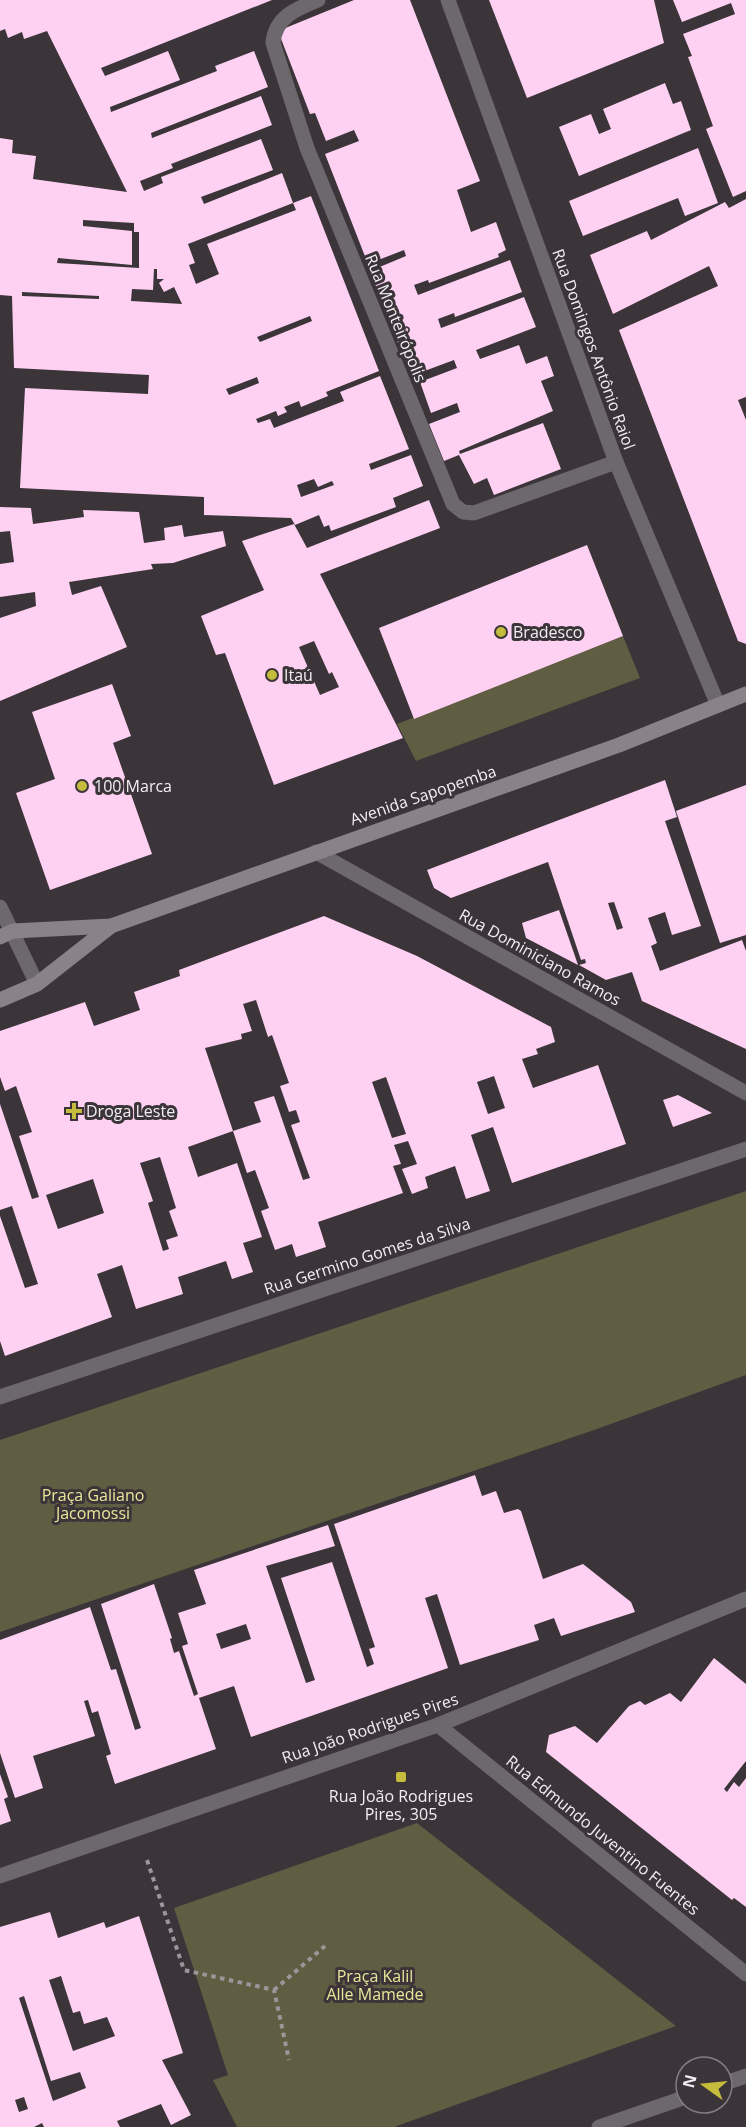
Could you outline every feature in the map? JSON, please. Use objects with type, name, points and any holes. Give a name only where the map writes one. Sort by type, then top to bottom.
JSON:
[{"type":"main road","name":"Avenida Sapopemba","points":[[6,934],[111,926],[619,745],[746,694]]},
{"type":"main road","name":"Avenida Sapopemba","points":[[0,1000],[37,984],[111,926]]},
{"type":"street","name":"Rua Monteirópolis","points":[[318,0],[296,9],[279,22],[274,31],[273,43],[307,148],[453,504],[464,512],[474,513],[616,462]]},
{"type":"street","name":"Rua Domingos Antônio Raiol","points":[[448,0],[616,462],[718,705]]},
{"type":"street","name":"Rua Dominiciano Ramos","points":[[316,852],[746,1093]]},
{"type":"street","points":[[0,907],[6,934],[37,984]]},
{"type":"street","name":"Rua Germino Gomes da Silva","points":[[0,1397],[746,1149]]},
{"type":"street","name":"Rua João Rodrigues Pires","points":[[0,1876],[438,1725],[746,1599]]},
{"type":"street","name":"Rua Edmundo Juventino Fuentes","points":[[438,1725],[746,1974]]},
{"type":"street","points":[[599,2127],[674,2101]]},
{"type":"path","points":[[137,1828],[184,1970],[274,1990]]},
{"type":"path","points":[[274,1990],[325,1946]]},
{"type":"path","points":[[274,1990],[289,2060]]},
{"type":"green space","points":[[623,636],[640,678],[416,761],[397,724]]},
{"type":"green space","name":"Praça Galiano Jacomossi","points":[[746,1191],[746,1375],[597,1429],[0,1632],[0,1440]]},
{"type":"green space","name":"Praça Kalil Alle Mamede","points":[[417,1823],[676,2026],[394,2127],[237,2127],[213,2080],[228,2075],[174,1908]]},
{"type":"building","points":[[0,0],[272,0],[101,68],[105,76],[168,51],[180,80],[110,107],[111,112],[217,71],[215,66],[254,51],[268,87],[151,133],[152,138],[261,96],[272,125],[171,164],[173,168],[140,181],[144,191],[163,183],[161,177],[261,139],[273,170],[201,197],[204,204],[282,173],[293,203],[311,196],[379,371],[326,392],[328,396],[301,407],[299,401],[284,407],[287,412],[278,416],[276,411],[256,419],[258,423],[270,419],[274,428],[344,401],[340,392],[380,376],[409,449],[369,464],[371,470],[411,455],[423,486],[393,498],[396,507],[331,531],[329,525],[324,527],[319,515],[295,525],[291,518],[204,515],[204,497],[20,488],[25,388],[148,394],[149,375],[14,368],[12,296],[0,295],[0,138],[13,140],[12,153],[36,156],[33,179],[127,192],[47,31],[24,39],[22,32],[8,38],[5,29],[0,31]],"holes":[[[293,203],[296,210],[207,244],[219,274],[196,284],[189,265],[195,263],[188,244]],[[83,220],[134,223],[134,232],[139,232],[139,268],[57,263],[58,258],[132,265],[132,231],[83,226]],[[154,269],[157,269],[157,279],[164,279],[159,283],[164,292],[174,287],[182,304],[131,301],[132,289],[153,290]],[[22,292],[99,296],[99,299],[22,296]],[[310,316],[312,321],[260,342],[257,337]],[[257,377],[259,383],[229,395],[226,389]],[[314,479],[318,487],[332,481],[334,485],[301,497],[297,485]]]},
{"type":"building","points":[[354,0],[410,0],[480,181],[457,190],[471,232],[496,222],[506,250],[498,254],[499,257],[429,283],[428,280],[414,285],[418,295],[510,260],[522,292],[455,317],[454,313],[438,319],[441,328],[524,297],[536,327],[476,350],[480,359],[519,345],[526,364],[547,356],[554,376],[541,381],[553,411],[459,451],[460,454],[543,423],[561,469],[494,495],[487,478],[474,484],[459,455],[444,461],[429,424],[460,412],[457,403],[431,413],[420,382],[457,368],[454,360],[411,376],[370,271],[406,256],[404,250],[368,264],[325,154],[359,141],[354,130],[326,141],[315,113],[310,114],[278,31]]},
{"type":"building","points":[[489,0],[654,0],[664,43],[527,98]]},
{"type":"building","points":[[673,0],[746,0],[746,191],[733,197],[706,129],[713,126],[688,57],[692,56],[683,34],[735,14],[731,3],[682,22]]},
{"type":"building","points":[[665,83],[673,104],[681,101],[691,130],[579,176],[559,127],[591,114],[599,134],[611,129],[603,109]]},
{"type":"building","points":[[698,148],[718,203],[685,216],[678,198],[583,236],[569,201]]},
{"type":"building","points":[[746,199],[746,397],[738,400],[746,420],[746,644],[738,641],[619,330],[718,286],[709,266],[613,314],[590,255],[647,231],[651,240],[725,202],[729,208]]},
{"type":"building","points":[[429,500],[440,528],[320,574],[403,738],[274,785],[225,653],[216,655],[201,616],[264,590],[242,541],[294,524],[307,548]],"holes":[[[314,641],[329,674],[332,672],[339,687],[320,695],[299,647]]]},
{"type":"building","points":[[0,507],[31,508],[33,524],[84,517],[83,510],[139,512],[144,543],[165,540],[164,528],[182,525],[184,537],[223,531],[226,546],[173,563],[151,564],[153,569],[69,582],[72,595],[101,586],[127,647],[0,701],[0,618],[36,606],[35,592],[0,597],[0,564],[14,562],[10,531],[0,532]]},
{"type":"building","name":"Bradesco","points":[[587,545],[623,636],[414,719],[379,628]]},
{"type":"building","name":"100 Marca","points":[[112,684],[131,736],[113,743],[152,854],[50,890],[16,793],[55,779],[32,712]]},
{"type":"building","points":[[665,780],[677,817],[665,821],[701,926],[672,935],[665,912],[648,918],[657,943],[651,946],[660,971],[742,940],[746,951],[746,1049],[642,1001],[632,972],[606,980],[579,965],[586,963],[585,959],[581,960],[548,862],[451,898],[434,888],[427,870]],"holes":[[[614,902],[623,928],[617,930],[608,903]]]},
{"type":"building","points":[[746,785],[746,935],[720,943],[676,811]]},
{"type":"building","points":[[559,910],[578,965],[526,938],[522,923]]},
{"type":"building","points":[[324,916],[417,956],[551,1027],[555,1042],[536,1049],[538,1054],[522,1059],[533,1088],[598,1065],[626,1144],[512,1183],[493,1127],[471,1135],[490,1191],[466,1199],[455,1166],[425,1177],[428,1188],[412,1194],[402,1169],[417,1164],[408,1141],[394,1145],[401,1164],[393,1166],[403,1193],[318,1222],[326,1247],[296,1257],[292,1244],[275,1250],[261,1211],[269,1208],[255,1170],[247,1173],[233,1131],[188,1147],[198,1177],[237,1163],[262,1237],[243,1243],[253,1272],[232,1279],[226,1261],[178,1277],[183,1294],[136,1309],[122,1265],[97,1274],[112,1317],[5,1356],[0,1341],[0,1216],[25,1288],[38,1284],[12,1206],[0,1210],[0,1104],[32,1199],[39,1197],[19,1136],[32,1132],[16,1086],[5,1091],[0,1077],[0,1031],[85,1002],[94,1026],[140,1010],[134,992],[180,976],[179,970]],"holes":[[[256,1000],[268,1037],[272,1035],[289,1083],[280,1086],[289,1112],[296,1110],[300,1122],[291,1125],[310,1178],[303,1180],[274,1096],[254,1102],[261,1122],[233,1131],[205,1048],[242,1039],[241,1034],[252,1031],[243,1004]],[[494,1076],[505,1108],[488,1114],[477,1082]],[[386,1077],[406,1134],[392,1138],[372,1082]],[[160,1157],[176,1208],[169,1211],[178,1236],[166,1240],[169,1249],[163,1251],[148,1203],[153,1201],[140,1163]],[[93,1179],[104,1213],[58,1229],[46,1195]]]},
{"type":"building","points":[[678,1095],[712,1113],[673,1127],[663,1100]]},
{"type":"building","points":[[475,1475],[482,1496],[496,1491],[504,1513],[518,1509],[521,1511],[543,1579],[583,1564],[631,1602],[635,1612],[561,1636],[554,1618],[534,1625],[539,1640],[460,1665],[437,1594],[425,1598],[448,1668],[251,1737],[234,1686],[199,1698],[216,1749],[115,1784],[106,1756],[111,1754],[98,1711],[92,1713],[88,1700],[84,1701],[95,1736],[33,1756],[43,1788],[15,1798],[0,1753],[0,1640],[90,1607],[111,1670],[116,1669],[135,1730],[141,1728],[101,1604],[154,1584],[172,1638],[170,1639],[174,1653],[179,1651],[194,1696],[198,1694],[182,1646],[188,1644],[178,1613],[206,1604],[194,1570],[328,1525],[335,1546],[266,1566],[306,1683],[315,1680],[281,1578],[332,1562],[367,1667],[374,1664],[369,1649],[375,1647],[334,1524]],"holes":[[[246,1624],[251,1639],[221,1649],[216,1634]]]},
{"type":"building","points":[[714,1658],[746,1684],[746,1761],[724,1789],[727,1792],[734,1782],[739,1787],[746,1778],[746,1907],[734,1898],[732,1900],[546,1752],[549,1735],[575,1726],[597,1743],[629,1706],[640,1701],[645,1705],[670,1693],[681,1702]]},
{"type":"building","points":[[0,1774],[8,1797],[4,1799],[11,1821],[0,1825]]},
{"type":"building","points":[[50,1912],[58,1938],[104,1922],[106,1928],[139,1916],[183,2053],[162,2060],[191,2115],[171,2125],[161,2104],[117,2121],[120,2127],[44,2127],[42,2123],[34,2127],[0,2127],[0,1927]],"holes":[[[61,1976],[73,2013],[80,2011],[84,2024],[107,2017],[115,2036],[73,2051],[49,1980]],[[24,1996],[51,2081],[80,2072],[86,2088],[53,2101],[19,1998]],[[24,2097],[28,2109],[19,2112],[15,2100]]]},
{"type":"place","name":"Bradesco","points":[[501,632]]},
{"type":"place","name":"Itaú","points":[[272,675]]},
{"type":"place","name":"100 Marca","points":[[82,786]]},
{"type":"place","name":"Droga Leste","points":[[74,1111]]},
{"type":"place","name":"Rua João Rodrigues Pires, 305","points":[[401,1777]]}]
